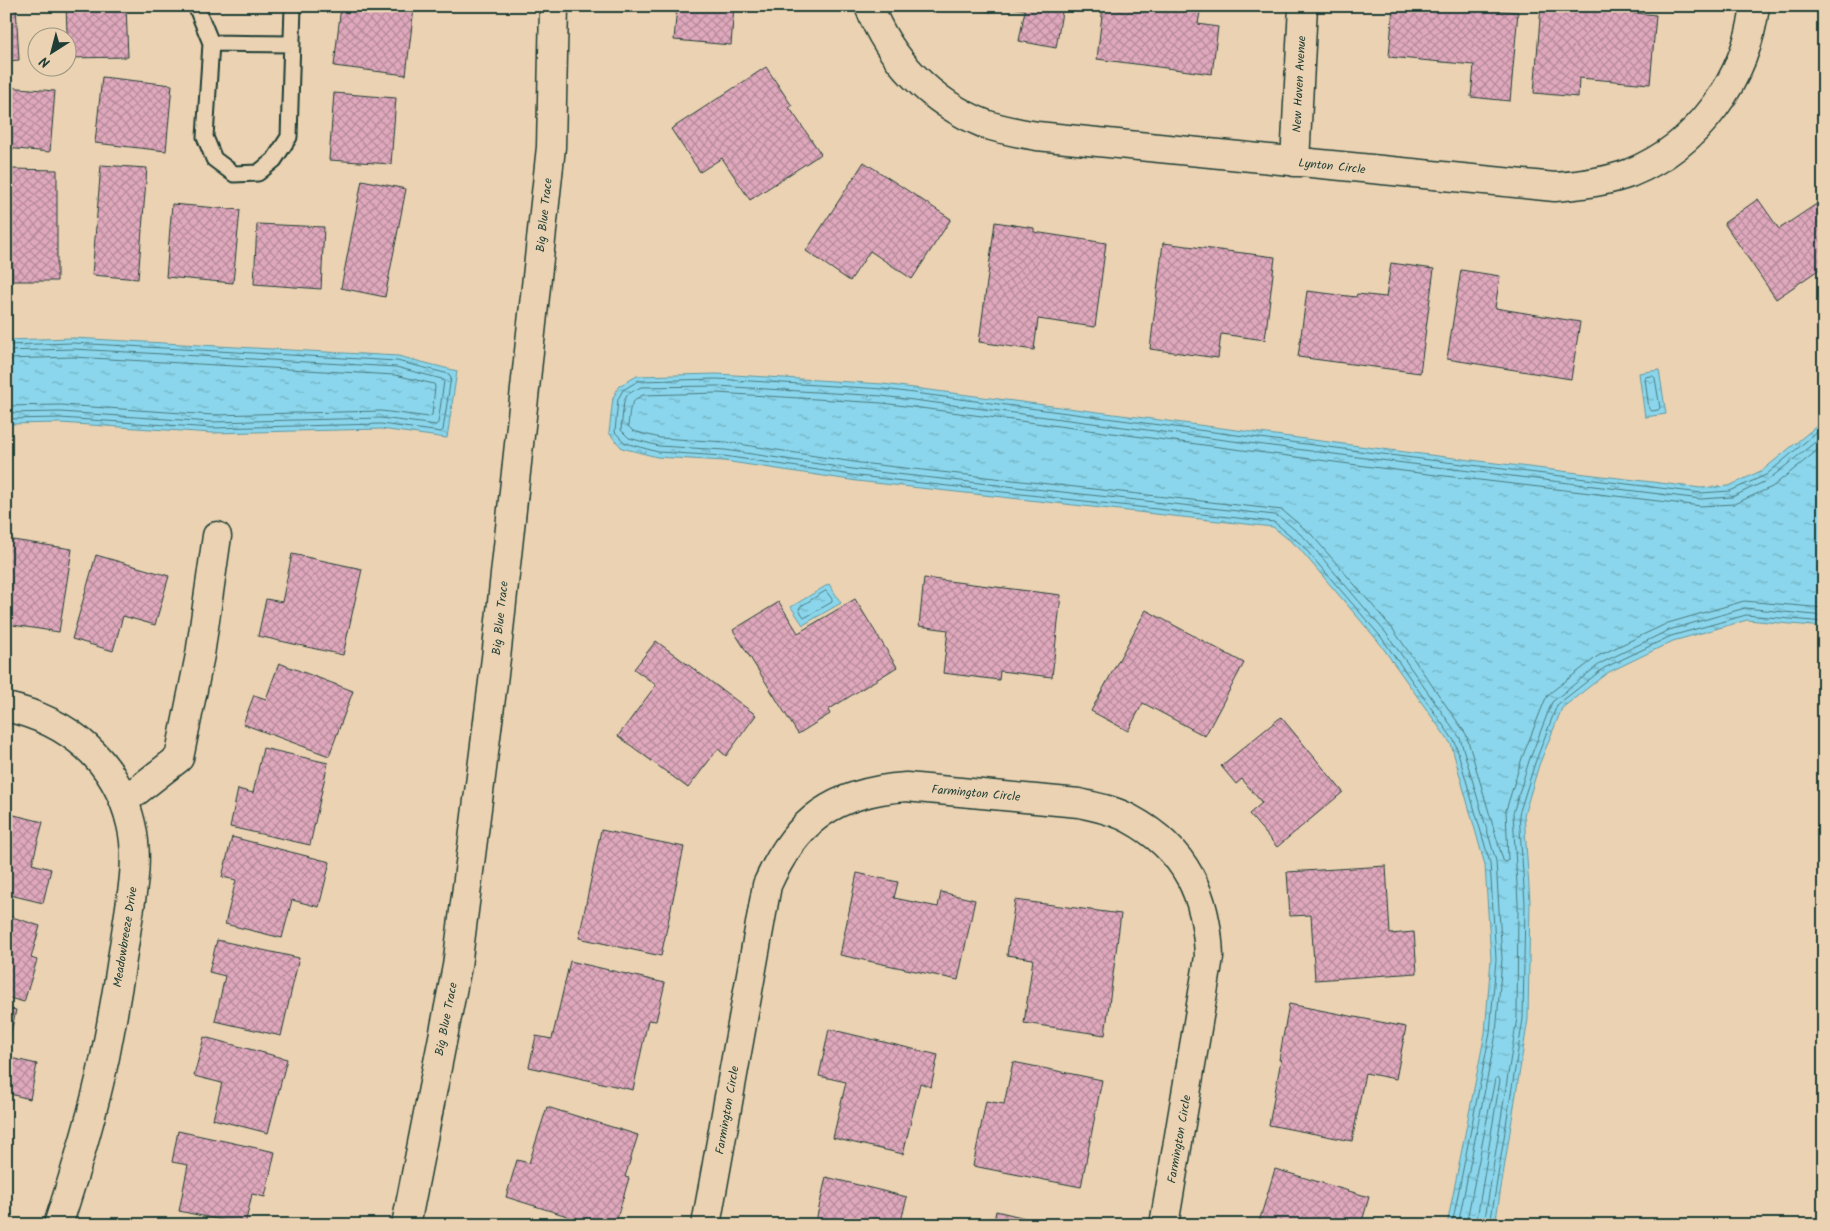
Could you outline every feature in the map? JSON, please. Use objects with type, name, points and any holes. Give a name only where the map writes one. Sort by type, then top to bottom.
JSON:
[{"type":"street","name":"Big Blue Trace","points":[[406,1225],[457,966],[496,658],[551,147],[554,6]]},
{"type":"street","name":"Lynton Circle","points":[[869,6],[875,22],[888,44],[920,83],[954,108],[984,124],[1009,131],[1037,136],[1555,187],[1580,186],[1630,173],[1653,162],[1694,132],[1711,113],[1738,70],[1747,46],[1755,6]]},
{"type":"street","name":"New Haven Avenue","points":[[1295,162],[1303,6]]},
{"type":"street","points":[[124,800],[180,758],[200,655],[217,536]]},
{"type":"street","name":"Meadowbreeze Drive","points":[[6,707],[38,716],[54,723],[96,755],[112,777],[124,800],[132,826],[135,853],[134,880],[120,976],[105,1058],[78,1165],[58,1225]]},
{"type":"street","name":"Farmington Circle","points":[[706,1225],[767,885],[777,861],[792,840],[810,822],[831,806],[855,795],[880,789],[906,787],[1079,803],[1106,809],[1130,819],[1162,841],[1180,860],[1194,882],[1203,906],[1208,931],[1209,957],[1164,1225]]},
{"type":"lane","points":[[196,6],[211,43],[204,137],[214,159],[234,174],[258,173],[274,160],[289,138],[293,6]]},
{"type":"lane","points":[[211,43],[292,44]]},
{"type":"water","points":[[73,338],[398,356],[457,371],[447,438],[381,429],[212,433],[60,423],[6,424],[6,340]]},
{"type":"water","points":[[1659,370],[1666,414],[1645,417],[1639,373]]},
{"type":"water","points":[[717,374],[883,384],[1413,453],[1701,488],[1729,486],[1763,470],[1824,420],[1824,627],[1747,620],[1673,641],[1607,673],[1562,708],[1539,765],[1524,815],[1530,902],[1528,1019],[1495,1225],[1447,1225],[1485,1033],[1491,959],[1485,865],[1451,744],[1378,641],[1298,547],[1273,527],[857,481],[724,461],[657,457],[622,448],[609,433],[613,398],[619,386],[637,376]]},
{"type":"water","points":[[829,584],[841,603],[803,625],[791,607]]},
{"type":"building","points":[[6,6],[16,6],[19,60],[6,61]]},
{"type":"building","points":[[66,6],[126,6],[128,57],[78,58],[78,28],[67,28]]},
{"type":"building","points":[[341,6],[399,6],[414,8],[406,75],[334,66]]},
{"type":"building","points":[[677,6],[734,6],[731,45],[674,40]]},
{"type":"building","points":[[961,6],[992,6],[991,12]]},
{"type":"building","points":[[1003,6],[1063,6],[1056,48],[1019,41],[1025,10]]},
{"type":"building","points":[[1103,6],[1201,6],[1198,24],[1218,27],[1212,74],[1097,59]]},
{"type":"building","points":[[1393,6],[1462,6],[1518,12],[1510,101],[1471,97],[1474,65],[1389,57]]},
{"type":"building","points":[[1541,6],[1561,6],[1656,15],[1650,84],[1579,78],[1578,97],[1534,93]]},
{"type":"building","points":[[766,67],[792,106],[789,107],[821,154],[750,200],[722,158],[700,172],[671,129]]},
{"type":"building","points":[[102,77],[172,85],[166,151],[95,143]]},
{"type":"building","points":[[6,87],[55,91],[50,152],[6,148]]},
{"type":"building","points":[[334,93],[396,98],[391,164],[329,160]]},
{"type":"building","points":[[864,162],[951,219],[912,279],[870,251],[850,281],[806,251]]},
{"type":"building","points":[[101,165],[147,168],[138,279],[92,275]]},
{"type":"building","points":[[12,169],[57,170],[57,281],[12,281]]},
{"type":"building","points":[[362,180],[406,189],[385,297],[341,288]]},
{"type":"building","points":[[1758,199],[1779,229],[1824,199],[1824,266],[1776,299],[1724,223]]},
{"type":"building","points":[[172,204],[240,210],[233,283],[166,277]]},
{"type":"building","points":[[995,222],[1034,228],[1034,232],[1106,243],[1095,327],[1038,319],[1034,350],[979,342]]},
{"type":"building","points":[[257,224],[324,227],[321,289],[254,284]]},
{"type":"building","points":[[1163,243],[1275,257],[1265,340],[1221,334],[1218,358],[1150,349]]},
{"type":"building","points":[[1391,263],[1434,269],[1420,373],[1298,357],[1307,291],[1356,297],[1357,294],[1386,297]]},
{"type":"building","points":[[1461,270],[1500,276],[1495,308],[1580,322],[1571,379],[1447,359]]},
{"type":"building","points":[[6,539],[72,549],[59,632],[6,624]]},
{"type":"building","points":[[292,554],[362,569],[343,655],[258,636],[266,599],[282,602]]},
{"type":"building","points":[[96,555],[169,576],[155,625],[123,616],[113,651],[72,639]]},
{"type":"building","points":[[924,578],[1061,595],[1052,677],[1000,671],[999,680],[943,673],[948,630],[919,626]]},
{"type":"building","points":[[855,599],[897,667],[828,710],[830,714],[798,734],[733,630],[779,602],[798,633]]},
{"type":"building","points":[[1146,610],[1244,663],[1205,736],[1143,703],[1128,731],[1091,711]]},
{"type":"building","points":[[656,641],[756,715],[726,756],[718,749],[688,788],[618,736],[656,685],[634,669]]},
{"type":"building","points":[[279,663],[353,691],[329,756],[243,724],[254,695],[266,699]]},
{"type":"building","points":[[1281,717],[1343,792],[1277,847],[1249,814],[1262,803],[1242,779],[1236,784],[1221,766]]},
{"type":"building","points":[[263,748],[328,763],[310,845],[230,827],[238,789],[253,793]]},
{"type":"building","points":[[6,813],[43,822],[32,864],[51,869],[43,903],[6,894]]},
{"type":"building","points":[[601,830],[684,847],[661,956],[579,938]]},
{"type":"building","points":[[232,837],[330,862],[319,907],[292,900],[282,938],[225,924],[236,880],[222,877]]},
{"type":"building","points":[[1386,866],[1390,934],[1414,932],[1417,973],[1315,980],[1311,915],[1290,916],[1287,872]]},
{"type":"building","points":[[857,873],[898,882],[894,898],[938,907],[941,892],[975,900],[958,980],[840,955]]},
{"type":"building","points":[[1015,900],[1121,914],[1105,1035],[1024,1023],[1033,959],[1007,955]]},
{"type":"building","points":[[6,915],[40,926],[31,958],[37,960],[24,1002],[6,997]]},
{"type":"building","points":[[217,940],[299,958],[281,1036],[215,1021],[225,976],[209,972]]},
{"type":"building","points":[[570,961],[665,983],[656,1021],[648,1020],[633,1090],[529,1067],[536,1036],[552,1039]]},
{"type":"building","points":[[1289,1004],[1406,1027],[1396,1079],[1365,1073],[1352,1141],[1269,1125]]},
{"type":"building","points":[[6,1008],[16,1010],[6,1054]]},
{"type":"building","points":[[829,1029],[938,1055],[931,1087],[920,1083],[903,1154],[833,1138],[846,1082],[819,1076]]},
{"type":"building","points":[[204,1037],[287,1059],[268,1133],[213,1119],[222,1083],[194,1076]]},
{"type":"building","points":[[6,1057],[37,1064],[30,1099],[6,1093]]},
{"type":"building","points":[[1013,1062],[1102,1080],[1081,1187],[973,1166],[986,1101],[1004,1104]]},
{"type":"building","points":[[547,1107],[638,1135],[625,1177],[629,1178],[615,1225],[596,1225],[506,1197],[517,1160],[529,1163]]},
{"type":"building","points":[[178,1131],[275,1152],[265,1197],[252,1194],[245,1225],[179,1211],[188,1165],[172,1162]]},
{"type":"building","points":[[1275,1169],[1369,1197],[1361,1225],[1258,1225]]},
{"type":"building","points":[[826,1177],[907,1197],[900,1225],[815,1225]]},
{"type":"building","points":[[996,1211],[1055,1225],[993,1225]]}]
